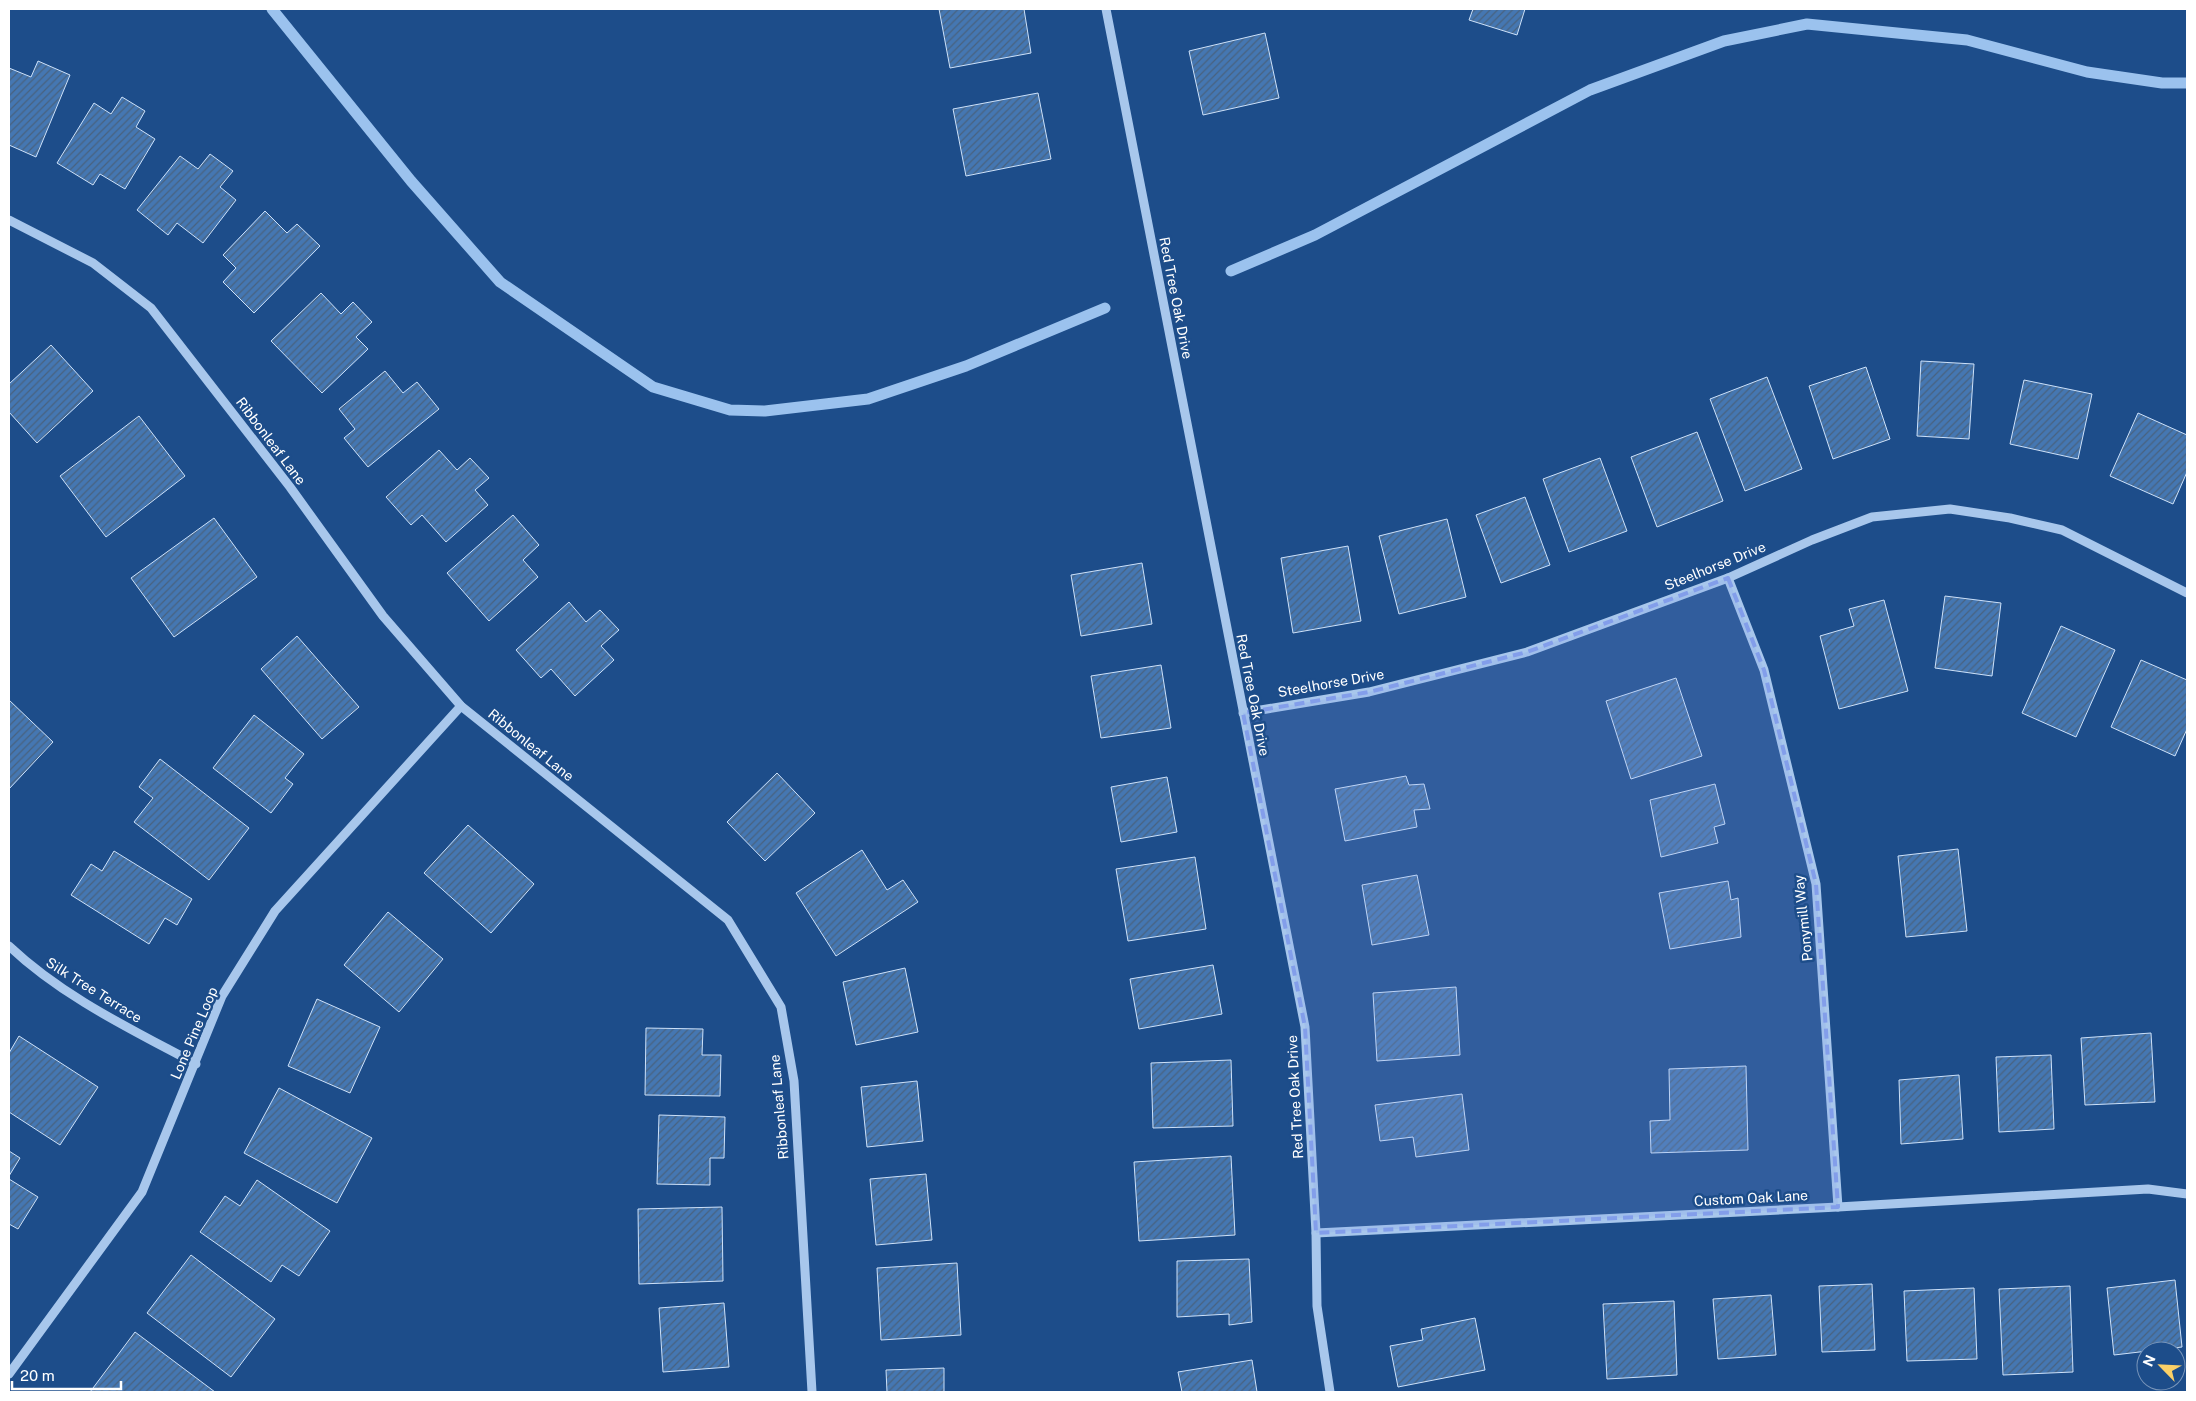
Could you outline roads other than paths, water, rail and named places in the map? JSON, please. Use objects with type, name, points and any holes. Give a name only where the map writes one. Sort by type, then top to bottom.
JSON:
[{"type":"street","name":"Red Tree Oak Drive","points":[[1106,9],[1305,1027],[1316,1233],[1317,1306],[1330,1392]]},
{"type":"street","name":"Ribbonleaf Lane","points":[[9,220],[93,263],[152,308],[290,487],[383,616],[461,706],[728,920],[781,1007],[794,1081],[812,1392]]},
{"type":"street","name":"Steelhorse Drive","points":[[1243,713],[1369,692],[1527,652],[1728,578],[1812,540],[1872,517],[1950,509],[2010,518],[2062,530],[2187,593]]},
{"type":"street","name":"Ponymill Way","points":[[1728,578],[1764,670],[1816,884],[1838,1207]]},
{"type":"street","name":"Lone Pine Loop","points":[[9,1374],[142,1192],[196,1064],[222,996],[275,911],[461,706]]},
{"type":"street","name":"Silk Tree Terrace","points":[[9,946],[30,966],[100,1013],[196,1064]]},
{"type":"street","name":"Custom Oak Lane","points":[[1316,1233],[1838,1207],[2148,1189],[2187,1194]]},
{"type":"waterway","points":[[272,9],[411,181],[500,282],[653,387],[730,410],[765,411],[868,399],[966,366],[1105,308]]},
{"type":"waterway","points":[[1231,271],[1315,235],[1590,90],[1724,41],[1807,24],[1967,40],[2087,72],[2162,83],[2187,83]]}]
